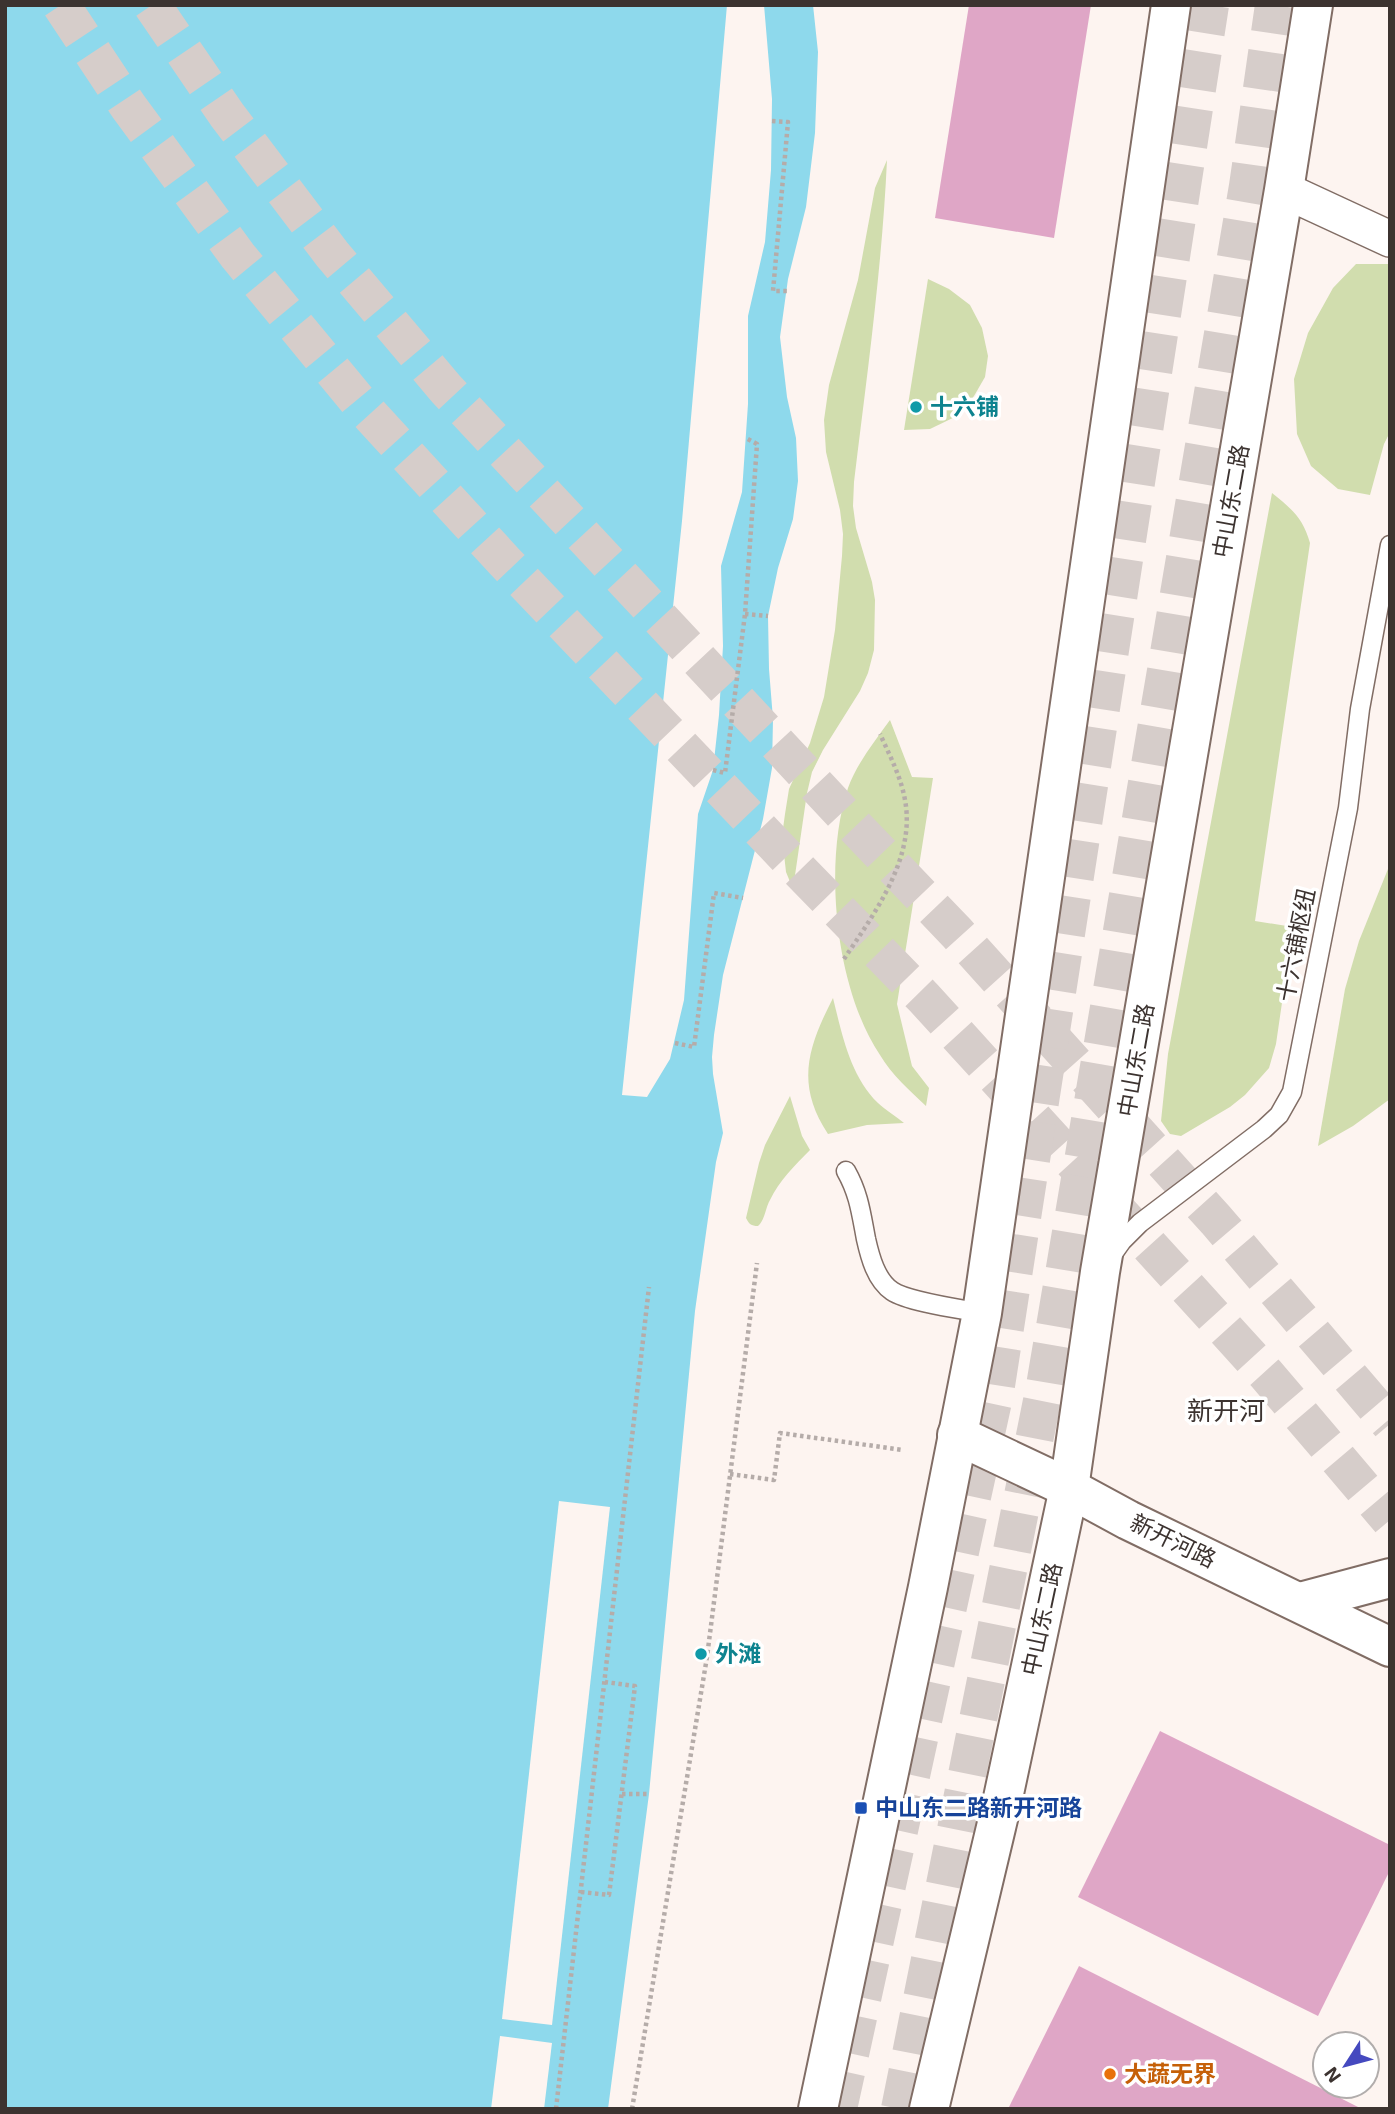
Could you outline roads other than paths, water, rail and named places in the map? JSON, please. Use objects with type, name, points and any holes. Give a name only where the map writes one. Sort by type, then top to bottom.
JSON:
[{"type":"main road","points":[[818,2109],[923,1613],[982,1313],[1171,5]]},
{"type":"main road","name":"中山东二路","points":[[929,2109],[1003,1798],[1069,1488],[1100,1272],[1284,190],[1312,5]]},
{"type":"main road","name":"新开河路","points":[[957,1435],[1390,1647]]},
{"type":"main road","points":[[1300,1602],[1390,1578]]},
{"type":"street","points":[[1284,190],[1390,239]]},
{"type":"lane","name":"十六铺枢纽","points":[[1100,1272],[1122,1241],[1140,1223],[1264,1129],[1279,1115],[1292,1092],[1348,808],[1360,709],[1390,545]]},
{"type":"lane","points":[[846,1171],[861,1207],[869,1253],[878,1275],[891,1290],[905,1297],[982,1313]]},
{"type":"water","points":[[5,5],[813,5],[818,52],[815,133],[806,207],[788,279],[780,337],[787,397],[796,438],[798,481],[793,519],[778,568],[768,616],[773,719],[772,768],[763,819],[723,975],[714,1035],[713,1074],[723,1133],[716,1162],[695,1311],[649,1794],[608,2109],[5,2109]]},
{"type":"tunnel","points":[[61,5],[128,106],[238,256],[362,406],[505,562],[924,998],[1266,1374],[1390,1520]]},
{"type":"tunnel","points":[[152,5],[227,115],[332,254],[446,389],[957,933],[1216,1220],[1390,1424]]},
{"type":"tunnel","points":[[838,2109],[995,1392],[1210,5]]},
{"type":"tunnel","points":[[900,2109],[1045,1386],[1248,186],[1274,5]]},
{"type":"place","name":"十六铺","points":[[916,407]]},
{"type":"place","name":"外滩","points":[[701,1654]]},
{"type":"place","name":"中山东二路新开河路","points":[[861,1808]]},
{"type":"place","name":"大蔬无界","points":[[1110,2074]]},
{"type":"district","name":"新开河","points":[[1226,1411]]}]
